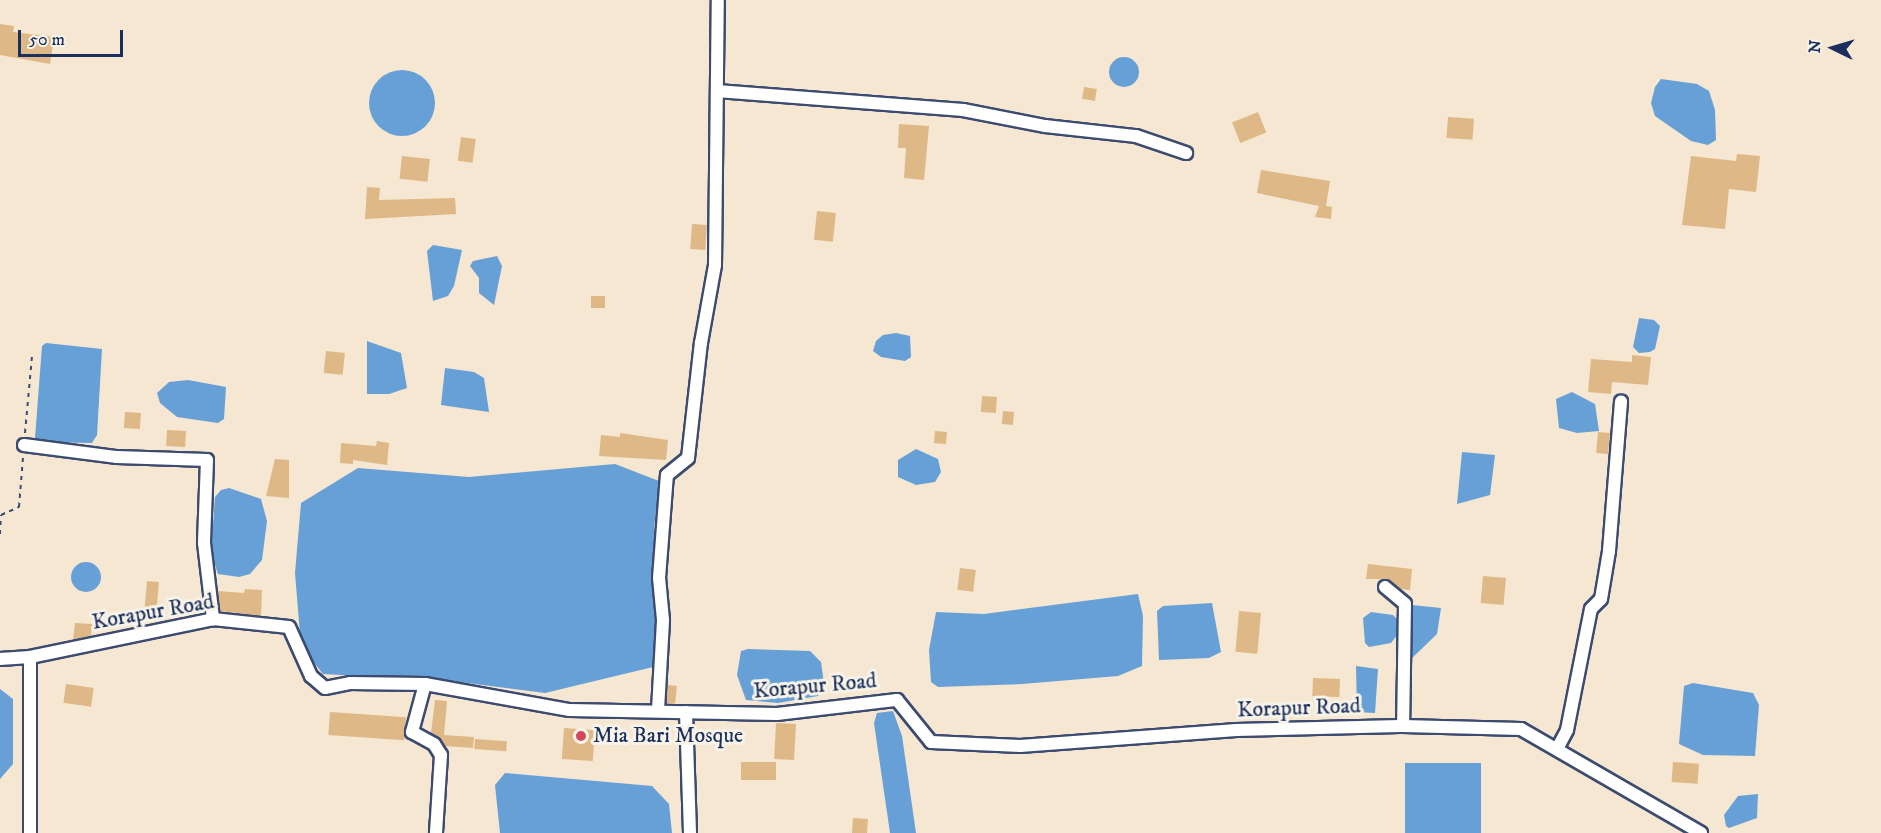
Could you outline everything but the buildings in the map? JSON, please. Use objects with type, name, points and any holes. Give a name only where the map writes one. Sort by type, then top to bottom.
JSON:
[{"type":"street","points":[[658,710],[663,620],[658,578],[667,475],[688,458],[700,343],[715,265],[718,0]]},
{"type":"street","points":[[717,91],[963,110],[1045,126],[1136,136],[1185,153]]},
{"type":"street","points":[[1557,749],[1567,730],[1591,609],[1601,598],[1609,550],[1621,401]]},
{"type":"street","points":[[24,446],[117,457],[207,460],[204,543],[213,619]]},
{"type":"street","points":[[1385,587],[1405,604],[1403,726]]},
{"type":"street","name":"Korapur Road","points":[[0,659],[30,657],[213,619],[290,627],[311,676],[325,688],[350,683],[424,684],[570,710],[777,714],[897,700],[931,742],[1020,746],[1236,730],[1403,726],[1521,729],[1701,833]]},
{"type":"street","points":[[30,657],[30,833]]},
{"type":"street","points":[[424,684],[412,732],[434,744],[441,755],[436,833]]},
{"type":"street","points":[[686,712],[690,833]]},
{"type":"water","points":[[1124,57],[1135,61],[1139,72],[1135,83],[1124,87],[1113,83],[1109,72],[1113,61]]},
{"type":"water","points":[[402,70],[415,73],[425,80],[432,90],[435,103],[432,116],[425,126],[415,133],[402,136],[389,133],[379,126],[372,116],[369,103],[372,90],[379,80],[389,73]]},
{"type":"water","points":[[1661,79],[1697,84],[1709,91],[1715,110],[1716,140],[1708,145],[1691,141],[1655,116],[1651,103],[1655,87]]},
{"type":"water","points":[[433,245],[462,250],[454,286],[448,296],[433,301],[427,251]]},
{"type":"water","points":[[497,256],[502,266],[494,305],[479,293],[479,278],[470,266],[473,261]]},
{"type":"water","points":[[1639,318],[1654,320],[1660,326],[1655,349],[1650,352],[1639,353],[1633,347]]},
{"type":"water","points":[[896,333],[910,336],[911,357],[905,361],[881,357],[873,351],[876,341],[883,335]]},
{"type":"water","points":[[367,341],[401,353],[407,388],[389,394],[367,394]]},
{"type":"water","points":[[46,343],[102,349],[97,435],[92,443],[39,442],[35,438],[42,346]]},
{"type":"water","points":[[445,368],[474,372],[484,378],[489,412],[441,405]]},
{"type":"water","points":[[188,380],[226,387],[224,419],[218,423],[177,417],[160,403],[157,393],[169,382]]},
{"type":"water","points":[[1572,392],[1595,404],[1599,431],[1577,433],[1559,428],[1556,399]]},
{"type":"water","points":[[916,449],[938,459],[941,472],[935,482],[916,485],[898,477],[898,460]]},
{"type":"water","points":[[1462,452],[1495,455],[1490,495],[1457,504]]},
{"type":"water","points":[[615,464],[659,481],[654,530],[657,621],[653,667],[545,693],[452,681],[323,674],[301,646],[295,573],[301,503],[358,468],[469,477]]},
{"type":"water","points":[[229,488],[261,499],[267,521],[262,560],[250,574],[239,577],[218,574],[211,553],[215,497],[221,490]]},
{"type":"water","points":[[86,562],[96,567],[101,577],[96,587],[86,592],[76,587],[71,577],[76,567]]},
{"type":"water","points":[[1138,594],[1143,616],[1142,666],[1118,676],[1022,684],[938,687],[931,682],[929,650],[936,612],[984,614]]},
{"type":"water","points":[[1212,603],[1221,652],[1209,658],[1159,660],[1157,611],[1163,606]]},
{"type":"water","points":[[1412,605],[1441,608],[1437,634],[1411,659]]},
{"type":"water","points":[[1371,612],[1393,615],[1397,619],[1398,634],[1391,643],[1369,647],[1365,643],[1363,618]]},
{"type":"water","points":[[748,649],[810,651],[821,662],[824,684],[818,696],[778,703],[746,700],[737,675],[741,651]]},
{"type":"water","points":[[1356,666],[1378,669],[1375,713],[1357,712]]},
{"type":"water","points":[[1693,683],[1753,693],[1759,705],[1755,756],[1703,755],[1679,744],[1684,686]]},
{"type":"water","points":[[0,689],[13,699],[13,764],[0,779]]},
{"type":"water","points":[[893,711],[902,736],[916,833],[890,833],[874,723],[877,713]]},
{"type":"water","points":[[1405,763],[1481,763],[1481,833],[1405,833]]},
{"type":"water","points":[[505,773],[652,786],[669,804],[672,833],[500,833],[495,785]]},
{"type":"water","points":[[1758,794],[1757,818],[1729,828],[1726,826],[1724,815],[1738,796]]},
{"type":"place","name":"Mia Bari Mosque","points":[[581,736]]}]
